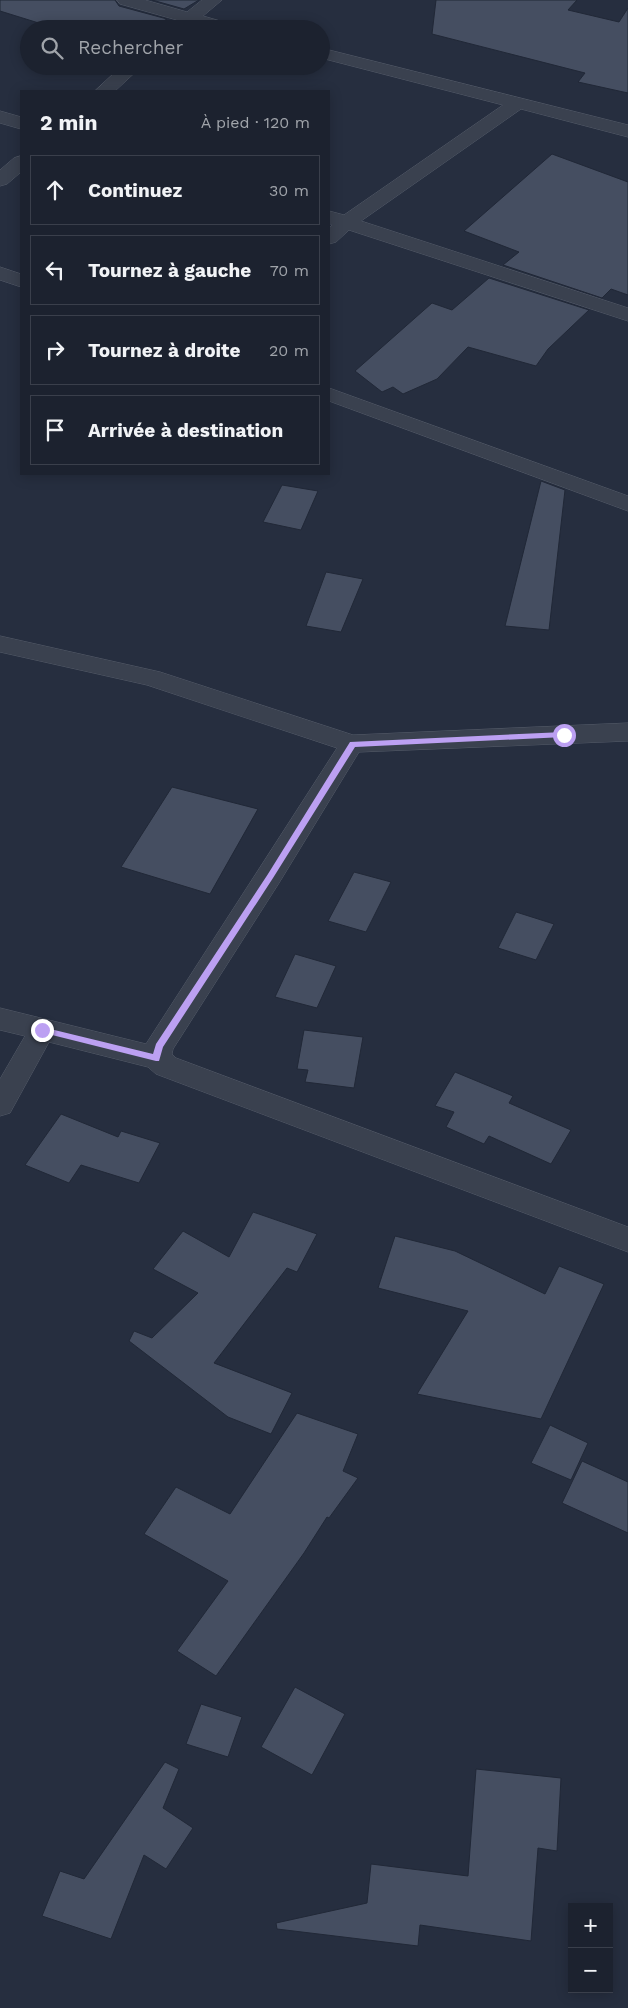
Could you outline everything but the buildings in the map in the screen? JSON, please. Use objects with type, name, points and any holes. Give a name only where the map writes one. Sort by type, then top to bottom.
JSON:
[{"type":"street","points":[[126,0],[174,20]]},
{"type":"street","points":[[188,20],[213,0]]},
{"type":"street","points":[[330,55],[628,131]]},
{"type":"street","points":[[105,90],[123,75]]},
{"type":"street","points":[[330,236],[338,220],[518,103]]},
{"type":"street","points":[[0,117],[20,123]]},
{"type":"street","points":[[0,180],[20,163]]},
{"type":"street","points":[[338,220],[628,315]]},
{"type":"street","points":[[0,273],[20,281]]},
{"type":"street","points":[[330,394],[628,504]]},
{"type":"street","points":[[0,644],[151,678],[352,744],[628,732]]},
{"type":"street","points":[[156,1058],[159,1047],[270,876],[352,744]]},
{"type":"street","points":[[0,1019],[156,1058],[166,1066],[628,1240]]},
{"type":"street","points":[[0,1105],[42,1030]]},
{"type":"route","points":[[42,1030],[156,1058],[159,1047],[270,876],[352,744],[564,735]]}]
